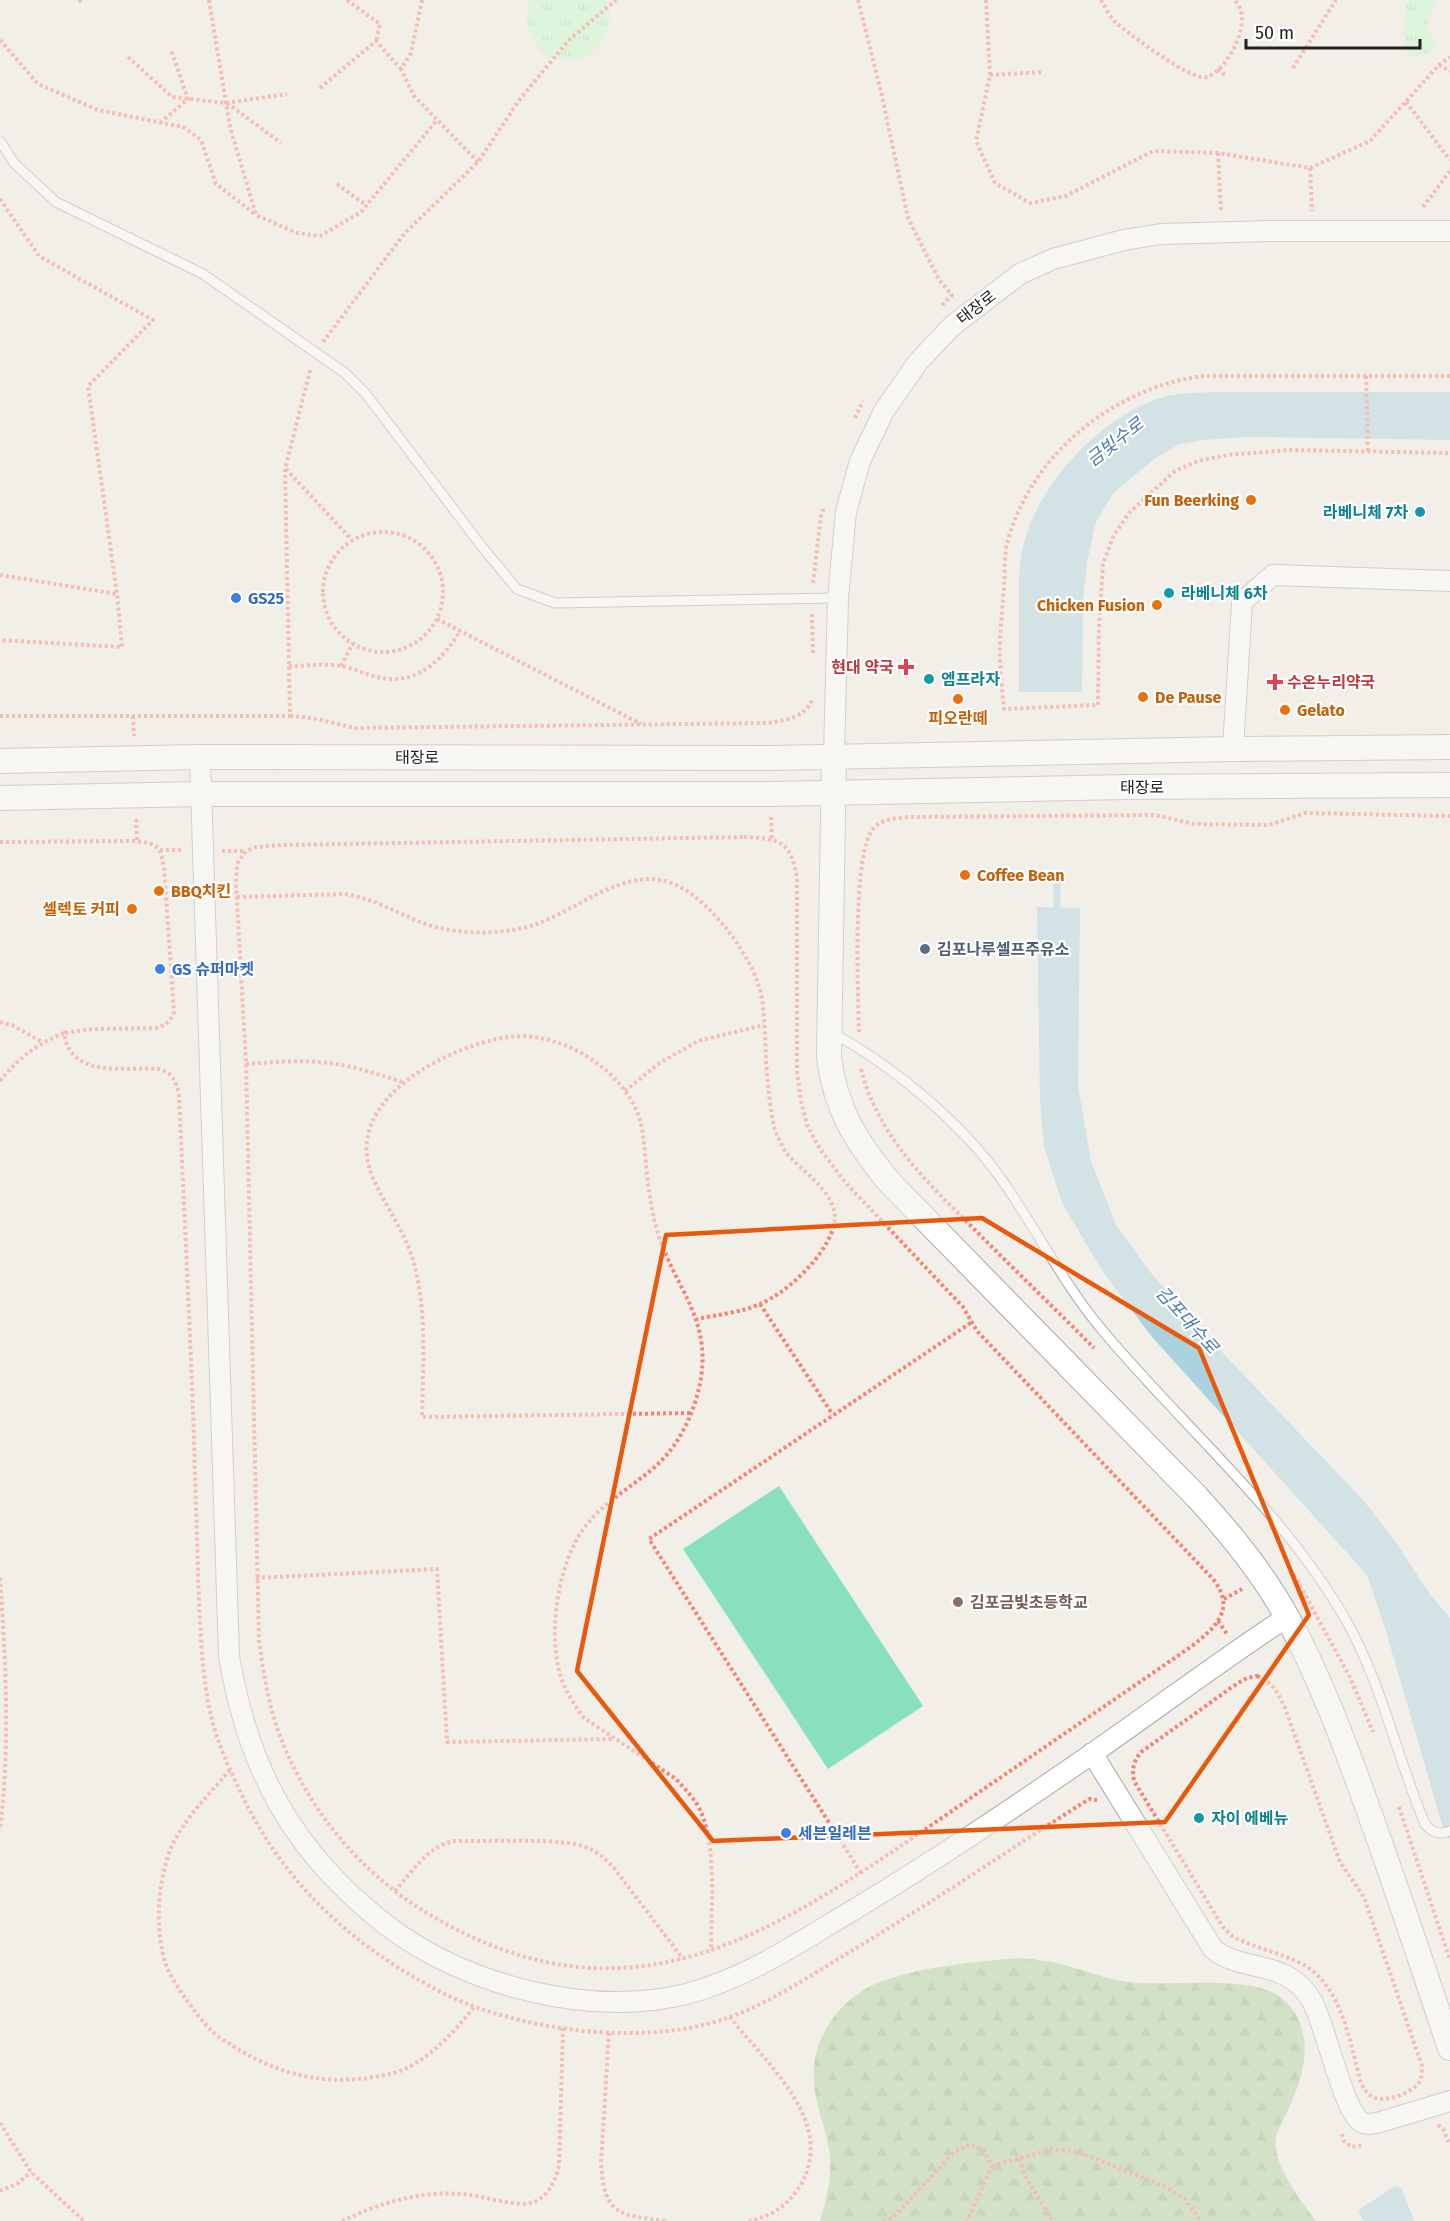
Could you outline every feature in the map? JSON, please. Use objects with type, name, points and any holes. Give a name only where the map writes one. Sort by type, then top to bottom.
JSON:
[{"type":"street","name":"태장로","points":[[834,755],[838,598],[846,512],[860,461],[884,411],[918,362],[952,326],[1020,274],[1053,259],[1124,240],[1161,234],[1271,231],[1450,231]]},
{"type":"street","points":[[1233,749],[1242,602],[1273,576],[1450,581]]},
{"type":"street","name":"태장로","points":[[0,761],[200,757],[770,758],[834,755],[1450,747]]},
{"type":"street","points":[[834,755],[829,1031],[832,1078],[837,1098],[850,1129],[890,1183],[1197,1497],[1232,1536],[1262,1577],[1287,1617],[1333,1716],[1450,2048]]},
{"type":"street","points":[[200,757],[229,1656],[242,1719],[272,1795],[301,1839],[336,1881],[364,1908],[399,1935],[436,1957],[466,1971],[499,1983],[586,2000],[622,2001],[676,1995],[736,1977],[786,1951],[888,1889],[1092,1753],[1287,1617]]},
{"type":"street","name":"태장로","points":[[0,798],[202,794],[771,794],[1126,787],[1450,785]]},
{"type":"street","points":[[1092,1753],[1213,1949],[1220,1955],[1284,1974],[1308,1994],[1322,2025],[1345,2094],[1359,2120],[1366,2124],[1377,2123],[1450,2101]]},
{"type":"lane","points":[[0,141],[14,164],[56,202],[203,274],[345,373],[366,394],[517,589],[555,603],[838,598]]},
{"type":"lane","points":[[829,1031],[859,1047],[923,1096],[977,1150],[1001,1179],[1101,1329],[1246,1488],[1305,1558],[1347,1623],[1364,1659],[1387,1712],[1425,1824],[1432,1831],[1445,1833]]},
{"type":"path","points":[[209,0],[230,127],[256,215]]},
{"type":"path","points":[[320,88],[376,40],[380,24],[346,0]]},
{"type":"path","points":[[401,69],[411,53],[422,0]]},
{"type":"path","points":[[290,716],[285,469],[315,352],[404,234],[478,162],[520,99],[569,40],[616,0]]},
{"type":"path","points":[[858,0],[881,92],[908,218],[939,280],[952,295],[936,311]]},
{"type":"path","points":[[986,0],[990,75],[976,141],[995,183],[1030,203],[1065,196],[1153,151],[1218,153],[1310,168],[1370,141],[1439,64],[1450,57]]},
{"type":"path","points":[[1101,0],[1114,21],[1172,64],[1202,78],[1209,77],[1218,69],[1238,40],[1243,23],[1239,4],[1234,0]]},
{"type":"path","points":[[1293,68],[1336,0]]},
{"type":"path","points":[[0,40],[38,84],[98,110],[183,127],[201,140],[216,184],[256,215],[297,233],[320,236],[362,212],[437,120]]},
{"type":"path","points":[[376,40],[401,69],[414,96],[478,162]]},
{"type":"path","points":[[171,50],[188,99]]},
{"type":"path","points":[[128,57],[172,97],[226,103],[287,94]]},
{"type":"path","points":[[1439,64],[1450,70]]},
{"type":"path","points":[[1218,69],[1225,75]]},
{"type":"path","points":[[990,75],[1042,72]]},
{"type":"path","points":[[160,123],[188,99]]},
{"type":"path","points":[[1406,102],[1450,160]]},
{"type":"path","points":[[226,103],[280,143]]},
{"type":"path","points":[[1218,153],[1221,213]]},
{"type":"path","points":[[1310,168],[1312,211]]},
{"type":"path","points":[[1423,207],[1450,171]]},
{"type":"path","points":[[337,184],[366,205]]},
{"type":"path","points":[[0,199],[39,256],[153,320],[88,386],[117,594],[122,647],[0,640]]},
{"type":"path","points":[[1450,376],[1204,376],[1180,378],[1155,386],[1130,398],[1085,426],[1046,464],[1022,503],[1007,545],[1000,642],[1004,709],[1098,705],[1099,627],[1104,564],[1113,537],[1129,513],[1175,471],[1198,461],[1227,455],[1291,450],[1450,453]]},
{"type":"path","points":[[1366,376],[1368,452]]},
{"type":"path","points":[[855,419],[858,408],[865,399]]},
{"type":"path","points":[[285,469],[352,540]]},
{"type":"path","points":[[814,664],[812,598],[821,516],[825,505]]},
{"type":"path","points":[[389,532],[408,537],[424,548],[436,563],[442,581],[443,600],[437,619],[425,635],[408,647],[387,652],[367,650],[353,644],[333,626],[324,608],[323,588],[327,568],[337,552],[352,540],[369,533],[389,532]]},
{"type":"path","points":[[0,575],[117,594]]},
{"type":"path","points":[[437,619],[643,726]]},
{"type":"path","points":[[289,666],[341,666],[361,674],[392,679],[418,674],[447,651],[460,631]]},
{"type":"path","points":[[341,666],[353,644]]},
{"type":"path","points":[[0,716],[290,716],[312,718],[355,728],[769,723],[789,720],[801,714],[810,707],[814,696]]},
{"type":"path","points":[[1100,1354],[943,1198],[909,1161],[881,1121],[867,1091],[859,1047],[859,887],[865,841],[871,831],[878,824],[890,819],[912,817],[1155,815],[1194,824],[1269,825],[1305,813],[1450,816]]},
{"type":"path","points":[[744,837],[772,838],[781,843],[789,851],[795,863],[797,879],[797,1072],[807,1125],[820,1149],[845,1182],[963,1307],[977,1331],[1213,1579],[1221,1589],[1224,1599],[1224,1610],[1218,1622],[1192,1646],[861,1873],[790,1915],[745,1938],[711,1951],[683,1959],[634,1967],[596,1969],[534,1959],[487,1945],[448,1926],[395,1891],[357,1858],[330,1827],[296,1773],[281,1739],[266,1686],[258,1641],[246,1064],[236,897],[237,864],[246,851],[256,847],[744,837]]},
{"type":"path","points":[[0,842],[136,841],[153,843],[160,850],[164,868],[174,1000],[172,1018],[165,1025],[157,1028],[94,1029],[64,1033],[42,1042],[24,1055],[0,1081]]},
{"type":"path","points":[[236,897],[345,894],[361,896],[435,927],[463,932],[519,929],[538,924],[604,891],[629,882],[647,879],[663,880],[683,888],[702,903],[733,937],[758,982],[763,1005],[769,1092],[776,1131],[783,1149],[829,1198],[834,1209],[835,1223],[830,1236],[810,1266],[795,1280],[760,1304],[697,1319]]},
{"type":"path","points":[[0,1022],[14,1026],[42,1042]]},
{"type":"path","points":[[625,1091],[658,1064],[698,1041],[764,1025]]},
{"type":"path","points":[[64,1033],[65,1044],[71,1053],[91,1066],[159,1069],[167,1071],[175,1079],[192,1383],[200,1621],[211,1716],[230,1770],[252,1816],[280,1861],[302,1889],[328,1915],[385,1960],[410,1976],[474,2007],[502,2016],[563,2028],[609,2033],[687,2028],[730,2017],[803,1980],[905,1919],[1089,1799],[1098,1800]]},
{"type":"path","points":[[690,1413],[422,1417],[423,1327],[419,1283],[402,1232],[371,1176],[366,1155],[374,1117],[387,1098],[402,1083],[429,1065],[462,1049],[509,1037],[531,1036],[570,1047],[607,1071],[625,1091],[638,1114],[653,1217],[669,1264],[684,1289],[697,1319],[704,1346],[703,1366],[690,1413],[674,1444],[660,1462],[604,1506],[588,1522],[577,1538],[561,1585],[555,1635],[563,1685],[584,1718],[676,1779],[701,1812],[707,1832],[710,1860],[711,1951]]},
{"type":"path","points":[[246,1064],[286,1061],[334,1064],[361,1069],[402,1083]]},
{"type":"path","points":[[760,1304],[833,1415]]},
{"type":"path","points":[[861,1873],[650,1539],[972,1322]]},
{"type":"path","points":[[256,1578],[437,1569],[447,1742],[614,1739]]},
{"type":"path","points":[[1224,1599],[1262,1577]]},
{"type":"path","points":[[0,1578],[6,1681],[0,1830]]},
{"type":"path","points":[[1257,1676],[1266,1680],[1275,1688],[1293,1728],[1340,1862],[1364,1897],[1422,2066],[1422,2076],[1418,2085],[1409,2091],[1384,2100],[1374,2098],[1366,2092],[1342,2017],[1334,1998],[1320,1979],[1305,1965],[1242,1941],[1232,1936],[1223,1926],[1134,1781],[1132,1770],[1135,1760],[1141,1752],[1238,1683],[1257,1676]]},
{"type":"path","points":[[230,1770],[195,1811],[174,1844],[166,1862],[159,1913],[159,1938],[166,1964],[194,2011],[215,2034],[246,2054],[276,2069],[308,2078],[345,2081],[379,2076],[405,2068],[430,2053],[455,2032],[474,2007]]},
{"type":"path","points":[[395,1891],[423,1859],[442,1844],[453,1841],[548,1842],[586,1846],[614,1868],[683,1959]]},
{"type":"path","points":[[730,2017],[790,2090],[801,2112],[810,2139],[811,2158],[806,2175],[793,2196],[782,2208],[758,2220],[749,2221]]},
{"type":"path","points":[[342,2221],[381,2204],[425,2194],[470,2195],[517,2204],[533,2203],[546,2194],[555,2181],[559,2166],[563,2028]]},
{"type":"path","points":[[609,2033],[601,2163],[602,2182],[607,2197],[616,2211],[630,2216],[666,2221]]},
{"type":"path","points":[[0,2123],[31,2172],[84,2221]]},
{"type":"path","points":[[1436,2124],[1443,2129],[1450,2145]]},
{"type":"path","points":[[1341,2132],[1344,2141],[1351,2147],[1368,2143]]},
{"type":"path","points":[[883,2221],[894,2217],[953,2153],[970,2144],[984,2151],[992,2166]]},
{"type":"path","points":[[967,2221],[992,2166],[1052,2150],[1081,2153],[1166,2187],[1185,2199],[1201,2221]]},
{"type":"path","points":[[1019,2158],[1026,2177],[1052,2221]]},
{"type":"path","points":[[0,2191],[16,2184],[31,2172]]},
{"type":"highlighted area","points":[[982,1218],[1199,1348],[1309,1615],[1165,1822],[713,1841],[577,1671],[666,1235]]},
{"type":"green space","points":[[530,0],[605,0],[609,14],[607,32],[595,51],[581,58],[566,60],[552,57],[539,49],[530,36],[527,20]]},
{"type":"green space","points":[[1408,0],[1437,0],[1427,25],[1437,46],[1429,53],[1411,57],[1404,50],[1403,25]]},
{"type":"green space","points":[[779,1486],[923,1706],[828,1769],[683,1549]]},
{"type":"green space","points":[[1020,1958],[1061,1964],[1130,1982],[1232,1984],[1251,1986],[1279,1996],[1291,2008],[1299,2021],[1305,2049],[1300,2079],[1277,2133],[1275,2144],[1282,2168],[1298,2197],[1316,2221],[820,2221],[829,2185],[830,2158],[816,2098],[814,2065],[824,2033],[832,2019],[856,1996],[885,1980],[934,1968]]},
{"type":"water","name":"금빛수로","points":[[1219,392],[1450,392],[1450,440],[1247,437],[1180,444],[1157,457],[1114,492],[1096,522],[1087,562],[1083,599],[1082,692],[1019,692],[1021,554],[1031,523],[1057,477],[1094,437],[1137,408],[1167,396]]},
{"type":"water","points":[[1037,907],[1080,908],[1078,1086],[1091,1161],[1116,1225],[1151,1273],[1197,1326],[1364,1501],[1395,1541],[1429,1593],[1450,1618],[1450,1839],[1444,1831],[1385,1628],[1367,1575],[1152,1337],[1103,1272],[1062,1203],[1044,1146],[1040,1102]]},
{"type":"water","points":[[1395,2186],[1402,2189],[1414,2221],[1364,2221],[1359,2213],[1360,2209]]},
{"type":"waterway","name":"김포대수로","points":[[1057,882],[1057,917]]},
{"type":"place","name":"Fun Beerking","points":[[1251,500]]},
{"type":"place","name":"라베니체 7차","points":[[1420,512]]},
{"type":"place","name":"라베니체 6차","points":[[1169,593]]},
{"type":"place","name":"GS25","points":[[236,598]]},
{"type":"place","name":"Chicken Fusion","points":[[1157,605]]},
{"type":"place","name":"현대 약국","points":[[906,667]]},
{"type":"place","name":"엠프라자","points":[[929,679]]},
{"type":"place","name":"수온누리약국","points":[[1275,682]]},
{"type":"place","name":"De Pause","points":[[1143,697]]},
{"type":"place","name":"피오란떼","points":[[958,699]]},
{"type":"place","name":"Gelato","points":[[1285,710]]},
{"type":"place","name":"Coffee Bean","points":[[965,875]]},
{"type":"place","name":"BBQ치킨","points":[[159,891]]},
{"type":"place","name":"셀렉토 커피","points":[[132,909]]},
{"type":"place","name":"김포나루셀프주유소","points":[[925,949]]},
{"type":"place","name":"GS 슈퍼마켓","points":[[160,969]]},
{"type":"place","name":"김포금빛초등학교","points":[[958,1602]]},
{"type":"place","name":"자이 에베뉴","points":[[1199,1818]]},
{"type":"place","name":"세븐일레븐","points":[[786,1833]]}]
